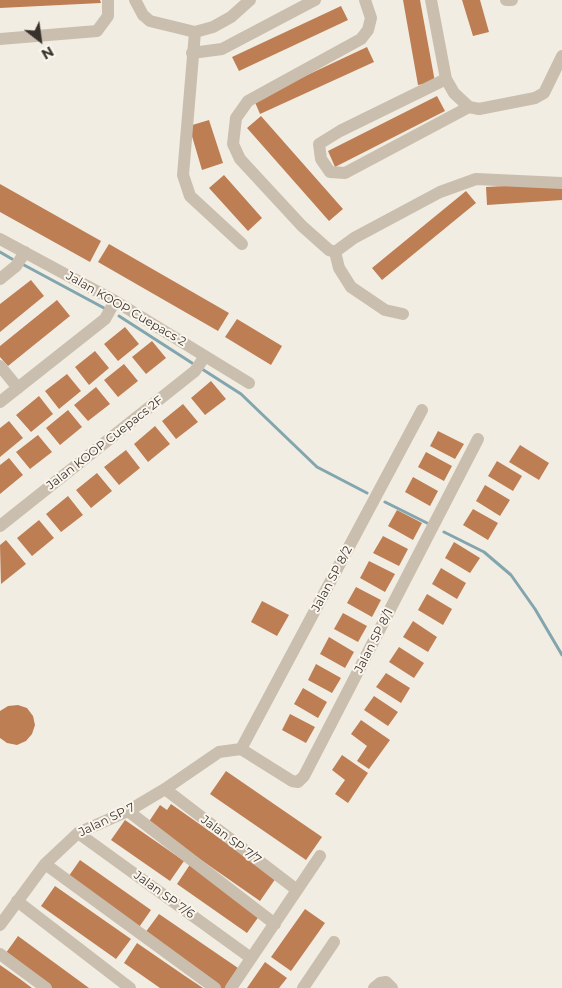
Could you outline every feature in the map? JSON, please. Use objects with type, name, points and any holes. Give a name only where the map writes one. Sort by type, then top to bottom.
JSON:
[{"type":"street","points":[[0,39],[97,31],[108,16],[108,0]]},
{"type":"street","points":[[135,0],[143,15],[150,21],[195,32],[213,27],[231,17],[250,0]]},
{"type":"street","points":[[192,53],[222,49],[314,0]]},
{"type":"street","points":[[335,252],[328,250],[302,226],[240,159],[233,144],[236,118],[248,101],[361,38],[368,30],[371,18],[365,0]]},
{"type":"street","points":[[431,0],[446,79],[454,93],[469,107],[479,109],[535,98],[544,93],[556,80],[562,58]]},
{"type":"street","points":[[506,0],[512,0]]},
{"type":"street","points":[[195,32],[183,175],[190,196],[242,244]]},
{"type":"street","points":[[446,79],[340,131],[319,144],[321,159],[330,172],[345,173],[469,107]]},
{"type":"street","points":[[335,252],[354,238],[440,192],[476,179],[562,183]]},
{"type":"street","name":"Jalan KOOP Cuepacs 2","points":[[0,240],[115,301],[249,383]]},
{"type":"street","points":[[0,279],[16,266],[25,252]]},
{"type":"street","points":[[335,252],[339,268],[351,287],[384,310],[403,314]]},
{"type":"street","points":[[0,402],[105,319],[115,301]]},
{"type":"street","name":"Jalan KOOP Cuepacs 2F","points":[[0,526],[195,372],[205,356]]},
{"type":"street","points":[[0,366],[18,388]]},
{"type":"street","name":"Jalan SP 8/2","points":[[241,749],[422,410]]},
{"type":"street","name":"Jalan SP 8/1","points":[[241,749],[292,781],[298,782],[304,776],[478,439]]},
{"type":"street","name":"Jalan SP 7","points":[[0,925],[45,864],[78,833],[128,811],[165,789],[219,752],[241,749]]},
{"type":"street","name":"Jalan SP 7/7","points":[[165,789],[297,890]]},
{"type":"street","points":[[128,811],[275,924]]},
{"type":"street","name":"Jalan SP 7/6","points":[[78,833],[251,958]]},
{"type":"street","points":[[231,988],[320,856]]},
{"type":"street","points":[[45,864],[215,988]]},
{"type":"street","points":[[17,901],[130,988]]},
{"type":"street","points":[[303,988],[334,942]]},
{"type":"street","points":[[0,954],[46,988]]},
{"type":"building","points":[[0,0],[100,0],[101,3],[0,8]]},
{"type":"building","points":[[403,0],[420,0],[435,82],[418,85]]},
{"type":"building","points":[[462,0],[480,0],[489,32],[473,36]]},
{"type":"building","points":[[341,6],[348,20],[239,71],[232,57]]},
{"type":"building","points":[[367,47],[374,62],[260,114],[254,100]]},
{"type":"building","points":[[437,96],[445,111],[335,167],[328,151]]},
{"type":"building","points":[[261,116],[343,209],[329,221],[247,128]]},
{"type":"building","points":[[209,120],[223,163],[202,170],[189,126]]},
{"type":"building","points":[[224,175],[262,218],[248,231],[209,188]]},
{"type":"building","points":[[562,183],[562,200],[487,205],[486,187]]},
{"type":"building","points":[[0,184],[101,241],[90,262],[0,212]]},
{"type":"building","points":[[466,191],[476,203],[382,280],[372,268]]},
{"type":"building","points":[[109,244],[229,313],[218,331],[98,262]]},
{"type":"building","points":[[31,280],[44,296],[0,332],[0,304]]},
{"type":"building","points":[[57,300],[70,316],[8,366],[0,357],[0,346]]},
{"type":"building","points":[[237,319],[282,346],[271,365],[225,337]]},
{"type":"building","points":[[125,327],[139,344],[118,361],[104,344]]},
{"type":"building","points":[[152,341],[166,358],[146,374],[132,357]]},
{"type":"building","points":[[95,351],[109,368],[89,385],[75,367]]},
{"type":"building","points":[[124,364],[138,381],[118,397],[104,380]]},
{"type":"building","points":[[67,374],[81,391],[59,409],[45,391]]},
{"type":"building","points":[[211,381],[226,399],[205,415],[191,398]]},
{"type":"building","points":[[96,387],[110,404],[88,421],[74,405]]},
{"type":"building","points":[[39,396],[53,414],[31,432],[16,415]]},
{"type":"building","points":[[183,404],[198,422],[176,439],[162,421]]},
{"type":"building","points":[[68,410],[82,427],[60,445],[46,428]]},
{"type":"building","points":[[9,421],[23,438],[0,457],[0,428]]},
{"type":"building","points":[[155,426],[170,444],[148,462],[134,444]]},
{"type":"building","points":[[438,431],[464,444],[455,459],[430,446]]},
{"type":"building","points":[[38,435],[52,452],[30,469],[16,452]]},
{"type":"building","points":[[520,445],[549,463],[539,480],[509,462]]},
{"type":"building","points":[[126,450],[140,468],[119,485],[104,467]]},
{"type":"building","points":[[426,452],[452,466],[444,481],[418,467]]},
{"type":"building","points":[[9,458],[23,475],[0,494],[0,465]]},
{"type":"building","points":[[497,461],[522,476],[513,491],[488,476]]},
{"type":"building","points":[[97,473],[112,491],[91,508],[76,490]]},
{"type":"building","points":[[413,477],[438,491],[430,506],[405,492]]},
{"type":"building","points":[[485,485],[510,500],[500,516],[476,501]]},
{"type":"building","points":[[68,496],[83,515],[61,532],[46,514]]},
{"type":"building","points":[[473,509],[498,523],[488,540],[463,525]]},
{"type":"building","points":[[397,510],[422,523],[413,540],[388,526]]},
{"type":"building","points":[[39,520],[54,538],[32,556],[17,538]]},
{"type":"building","points":[[383,536],[408,549],[399,566],[373,553]]},
{"type":"building","points":[[6,540],[26,564],[1,584],[0,545]]},
{"type":"building","points":[[454,542],[480,558],[470,573],[445,558]]},
{"type":"building","points":[[369,561],[395,574],[385,592],[360,578]]},
{"type":"building","points":[[441,568],[466,583],[457,599],[432,584]]},
{"type":"building","points":[[356,587],[381,600],[372,617],[347,603]]},
{"type":"building","points":[[427,594],[452,609],[443,625],[418,610]]},
{"type":"building","points":[[262,601],[289,615],[277,636],[251,622]]},
{"type":"building","points":[[343,613],[367,626],[358,642],[334,629]]},
{"type":"building","points":[[413,621],[437,637],[428,652],[403,637]]},
{"type":"building","points":[[329,637],[354,652],[345,668],[320,654]]},
{"type":"building","points":[[399,647],[424,663],[414,678],[389,662]]},
{"type":"building","points":[[316,664],[341,678],[332,693],[308,680]]},
{"type":"building","points":[[386,673],[410,688],[401,703],[376,687]]},
{"type":"building","points":[[303,688],[327,702],[318,718],[294,704]]},
{"type":"building","points":[[374,696],[398,712],[388,726],[364,710]]},
{"type":"building","points":[[18,705],[27,708],[33,716],[35,725],[32,734],[26,741],[17,745],[7,743],[0,738],[0,711],[8,706]]},
{"type":"building","points":[[290,714],[315,727],[306,743],[282,730]]},
{"type":"building","points":[[361,720],[390,740],[369,769],[357,761],[367,746],[351,734]]},
{"type":"building","points":[[342,755],[368,773],[348,803],[335,794],[345,780],[332,770]]},
{"type":"building","points":[[226,771],[322,837],[306,860],[210,794]]},
{"type":"building","points":[[171,804],[276,878],[260,901],[148,823],[160,805],[167,810]]},
{"type":"building","points":[[125,820],[184,861],[170,881],[111,840]]},
{"type":"building","points":[[80,860],[151,910],[135,933],[64,883]]},
{"type":"building","points":[[191,863],[262,912],[247,933],[177,884]]},
{"type":"building","points":[[55,886],[131,939],[116,959],[41,906]]},
{"type":"building","points":[[305,909],[325,923],[291,971],[271,957]]},
{"type":"building","points":[[159,914],[238,968],[225,988],[217,988],[142,937]]},
{"type":"building","points":[[18,936],[89,988],[46,988],[3,957]]},
{"type":"building","points":[[137,943],[203,988],[160,988],[124,963]]},
{"type":"building","points":[[265,962],[287,978],[279,988],[247,988]]},
{"type":"building","points":[[0,965],[20,979],[32,988],[0,988]]},
{"type":"waterway","points":[[0,252],[12,259]]},
{"type":"waterway","points":[[24,265],[104,308]]},
{"type":"waterway","points":[[119,316],[192,363]]},
{"type":"waterway","points":[[202,369],[241,394],[317,467],[367,493]]},
{"type":"waterway","points":[[385,502],[427,523]]},
{"type":"waterway","points":[[444,532],[484,552],[511,575],[535,609],[562,655]]}]
